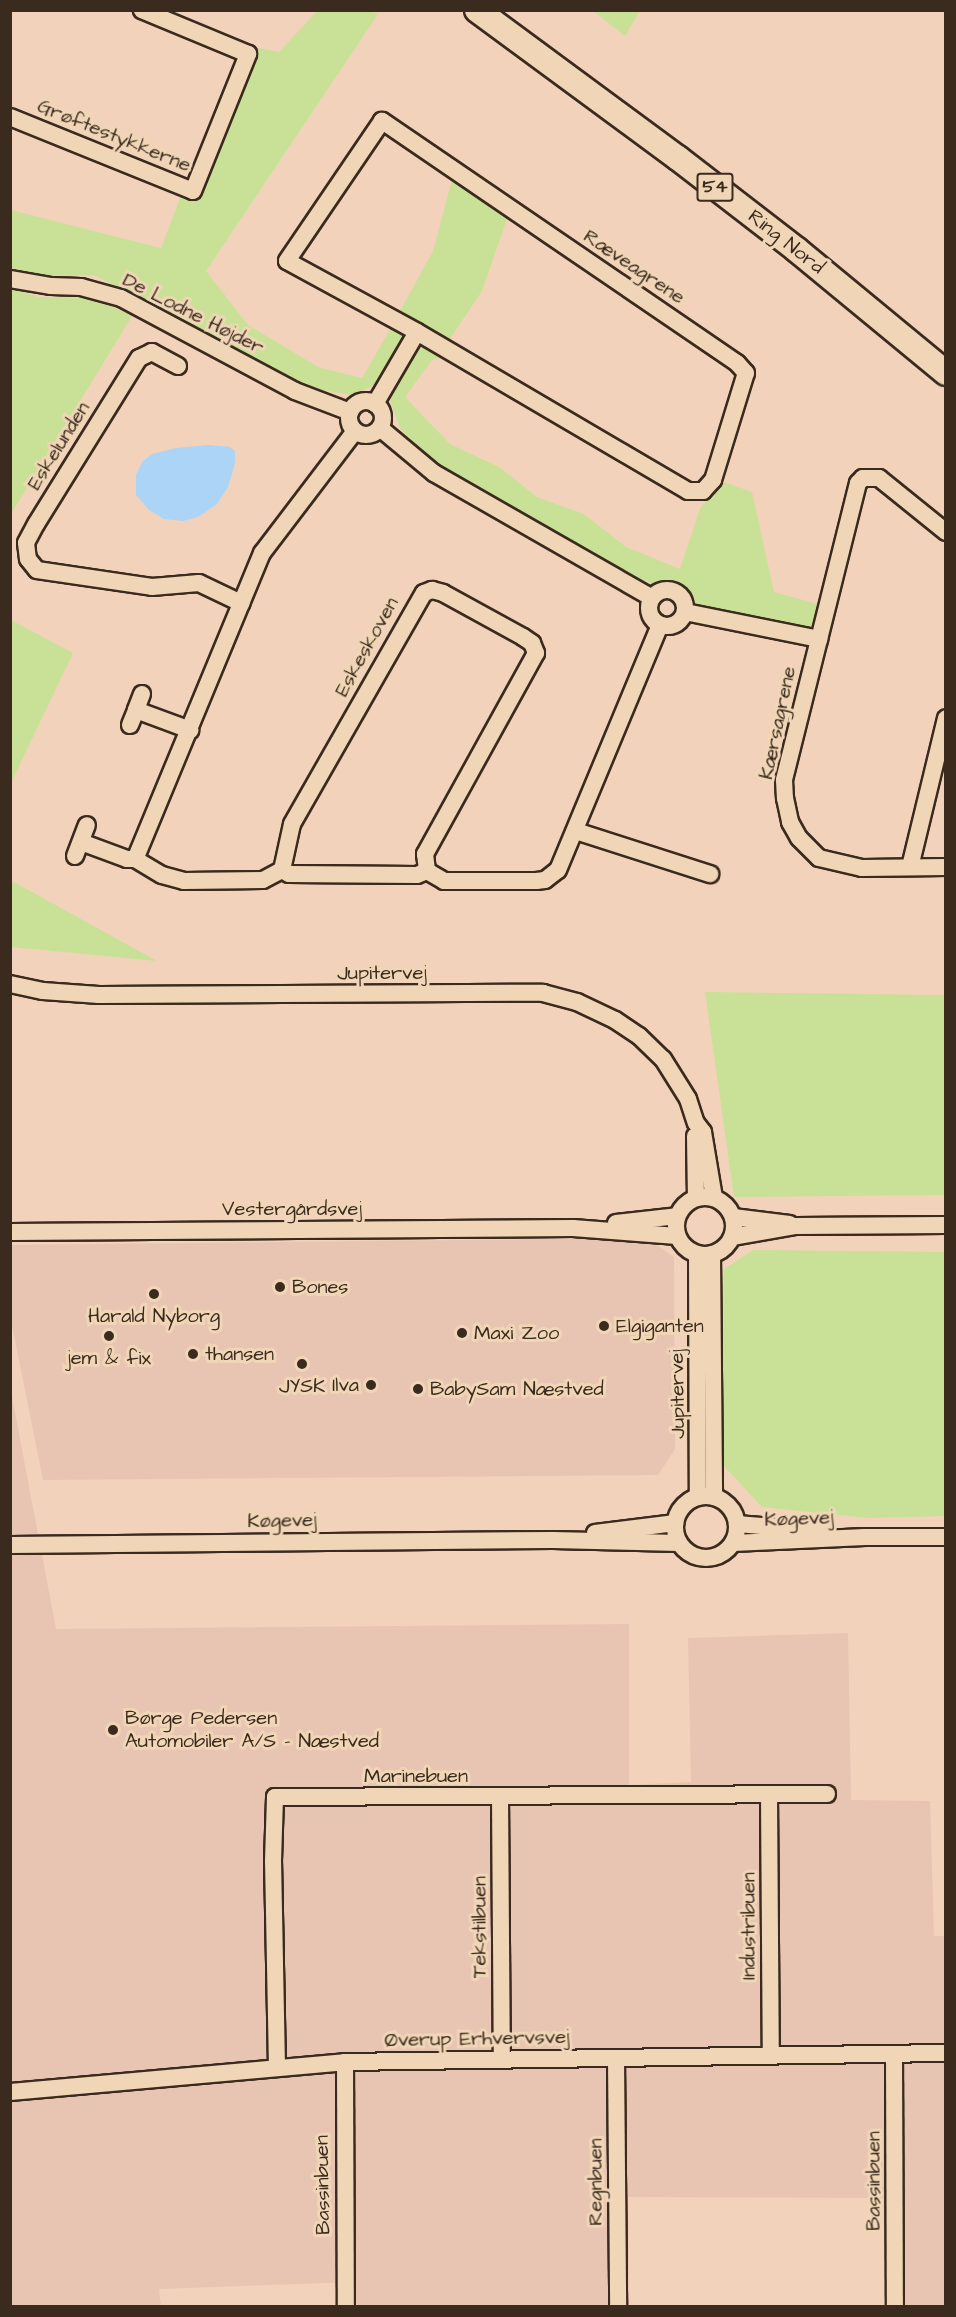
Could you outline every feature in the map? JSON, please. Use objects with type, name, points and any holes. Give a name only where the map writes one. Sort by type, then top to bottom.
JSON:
[{"type":"highway","name":"Ring Nord","points":[[477,10],[678,158],[797,250],[945,373]]},
{"type":"highway","name":"54","points":[[502,10],[566,55],[705,161],[805,240],[945,357]]},
{"type":"street","name":"Grøftestykkerne","points":[[10,117],[193,191],[248,54],[142,10]]},
{"type":"street","name":"Ræveagrene","points":[[382,121],[737,363],[746,373],[713,480],[703,491],[688,491],[417,332],[287,261],[382,121]]},
{"type":"street","name":"De Lodne Højder","points":[[10,279],[30,284],[81,287],[121,298],[295,391],[350,412]]},
{"type":"street","points":[[375,404],[417,332]]},
{"type":"street","name":"Eskelunden","points":[[178,366],[152,352],[139,358],[36,524],[26,543],[28,558],[37,570],[117,582],[152,587],[199,583],[242,603]]},
{"type":"street","points":[[358,403],[375,404],[382,412],[380,428],[371,435],[355,431],[350,422],[350,412],[358,403]]},
{"type":"street","points":[[380,428],[434,473],[652,598]]},
{"type":"street","points":[[135,859],[262,553],[355,431]]},
{"type":"street","name":"Kærsagrene","points":[[945,532],[879,478],[863,478],[858,483],[784,780],[790,822],[799,838],[819,858],[862,868],[945,867]]},
{"type":"street","name":"Eskeskoven","points":[[282,870],[292,824],[418,601],[424,593],[432,590],[443,593],[524,637],[532,643],[536,653],[428,847],[424,862],[427,871]]},
{"type":"street","points":[[666,590],[677,593],[684,601],[685,612],[678,623],[666,627],[651,617],[649,604],[652,598],[666,590]]},
{"type":"street","points":[[685,612],[819,639]]},
{"type":"street","points":[[87,825],[78,849],[135,859],[162,875],[184,881],[263,880],[282,870],[289,874],[417,875],[427,871],[444,881],[545,880],[558,870],[576,831],[660,625]]},
{"type":"street","points":[[142,694],[133,718],[190,730]]},
{"type":"street","points":[[910,867],[945,718]]},
{"type":"street","points":[[576,831],[710,874]]},
{"type":"street","name":"Jupitervej","points":[[10,984],[43,991],[99,995],[543,993],[577,1002],[615,1020],[639,1036],[669,1069],[688,1099],[696,1123],[696,1198]]},
{"type":"street","name":"Jupitervej","points":[[696,1123],[703,1132],[714,1198]]},
{"type":"street","points":[[696,1198],[714,1198],[722,1202],[733,1217],[732,1237],[724,1248],[704,1254],[689,1250],[677,1236],[677,1216],[688,1202],[696,1198]]},
{"type":"street","name":"Vestergårdsvej","points":[[573,1228],[677,1216]]},
{"type":"street","points":[[733,1217],[786,1222],[796,1226]]},
{"type":"street","points":[[732,1237],[796,1226],[945,1225]]},
{"type":"street","name":"Vestergårdsvej","points":[[10,1232],[573,1228],[677,1236]]},
{"type":"street","name":"Jupitervej","points":[[704,1254],[706,1497]]},
{"type":"street","points":[[706,1497],[727,1504],[737,1524],[733,1543],[720,1555],[702,1558],[685,1550],[679,1543],[675,1523],[680,1509],[706,1497]]},
{"type":"street","name":"Køgevej","points":[[553,1540],[675,1523]]},
{"type":"street","name":"Køgevej","points":[[737,1524],[865,1537]]},
{"type":"street","name":"Køgevej","points":[[733,1543],[865,1537],[945,1538]]},
{"type":"street","name":"Køgevej","points":[[10,1545],[553,1540],[679,1543]]},
{"type":"street","name":"Marinebuen","points":[[277,2068],[273,1861],[275,1797],[827,1794]]},
{"type":"street","name":"Industribuen","points":[[769,1795],[771,2056]]},
{"type":"street","name":"Tekstilbuen","points":[[500,1796],[502,2058]]},
{"type":"street","name":"Øverup Erhvervsvej","points":[[10,2092],[345,2062],[945,2053]]},
{"type":"street","name":"Bassinbuen","points":[[894,2054],[895,2307]]},
{"type":"street","name":"Regnbuen","points":[[616,2058],[618,2307]]},
{"type":"street","name":"Bassinbuen","points":[[345,2062],[346,2307]]},
{"type":"shaded area","points":[[647,1238],[674,1257],[675,1449],[658,1475],[43,1480],[11,1320],[10,1245]]},
{"type":"shaded area","points":[[10,1386],[56,1629],[629,1624],[629,1785],[691,1782],[688,1638],[848,1633],[851,1800],[930,1801],[934,1936],[946,1936],[945,2306],[886,2306],[883,2198],[628,2197],[629,2305],[354,2306],[355,2282],[159,2289],[161,2306],[11,2306]]},
{"type":"green space","points":[[317,11],[371,11],[378,14],[206,271],[248,325],[318,367],[362,378],[392,326],[405,334],[373,386],[351,395],[310,388],[94,275],[35,276],[11,268],[11,210],[161,248],[182,193],[195,196],[254,47],[279,52]]},
{"type":"green space","points":[[593,11],[640,11],[625,36]]},
{"type":"green space","points":[[453,176],[509,213],[482,291],[447,343],[398,315],[433,251]]},
{"type":"green space","points":[[11,288],[39,297],[94,298],[132,316],[11,514]]},
{"type":"green space","points":[[418,340],[445,356],[432,360],[405,397],[450,444],[499,467],[537,497],[584,514],[626,547],[680,569],[701,506],[724,482],[752,492],[774,592],[821,605],[816,632],[695,604],[688,591],[674,582],[655,585],[612,567],[434,464],[400,428],[390,400]]},
{"type":"green space","points":[[11,620],[73,653],[11,783]]},
{"type":"green space","points":[[11,860],[12,881],[157,961],[11,947]]},
{"type":"green space","points":[[705,992],[945,995],[945,1195],[734,1197]]},
{"type":"green space","points":[[753,1250],[945,1252],[945,1516],[868,1518],[762,1507],[722,1464],[724,1269]]},
{"type":"water","points":[[209,445],[230,447],[235,451],[235,463],[228,487],[217,504],[198,517],[183,521],[164,519],[149,510],[136,495],[136,475],[142,462],[152,454],[176,448]]},
{"type":"place","name":"Bones","points":[[280,1287]]},
{"type":"place","name":"Harald Nyborg","points":[[154,1294]]},
{"type":"place","name":"Elgiganten","points":[[604,1326]]},
{"type":"place","name":"Maxi Zoo","points":[[462,1333]]},
{"type":"place","name":"jem & fix","points":[[109,1336]]},
{"type":"place","name":"thansen","points":[[193,1354]]},
{"type":"place","name":"JYSK","points":[[302,1364]]},
{"type":"place","name":"Ilva","points":[[371,1385]]},
{"type":"place","name":"BabySam Næstved","points":[[418,1389]]},
{"type":"place","name":"Børge Pedersen Automobiler A/S - Næstved","points":[[113,1730]]}]
